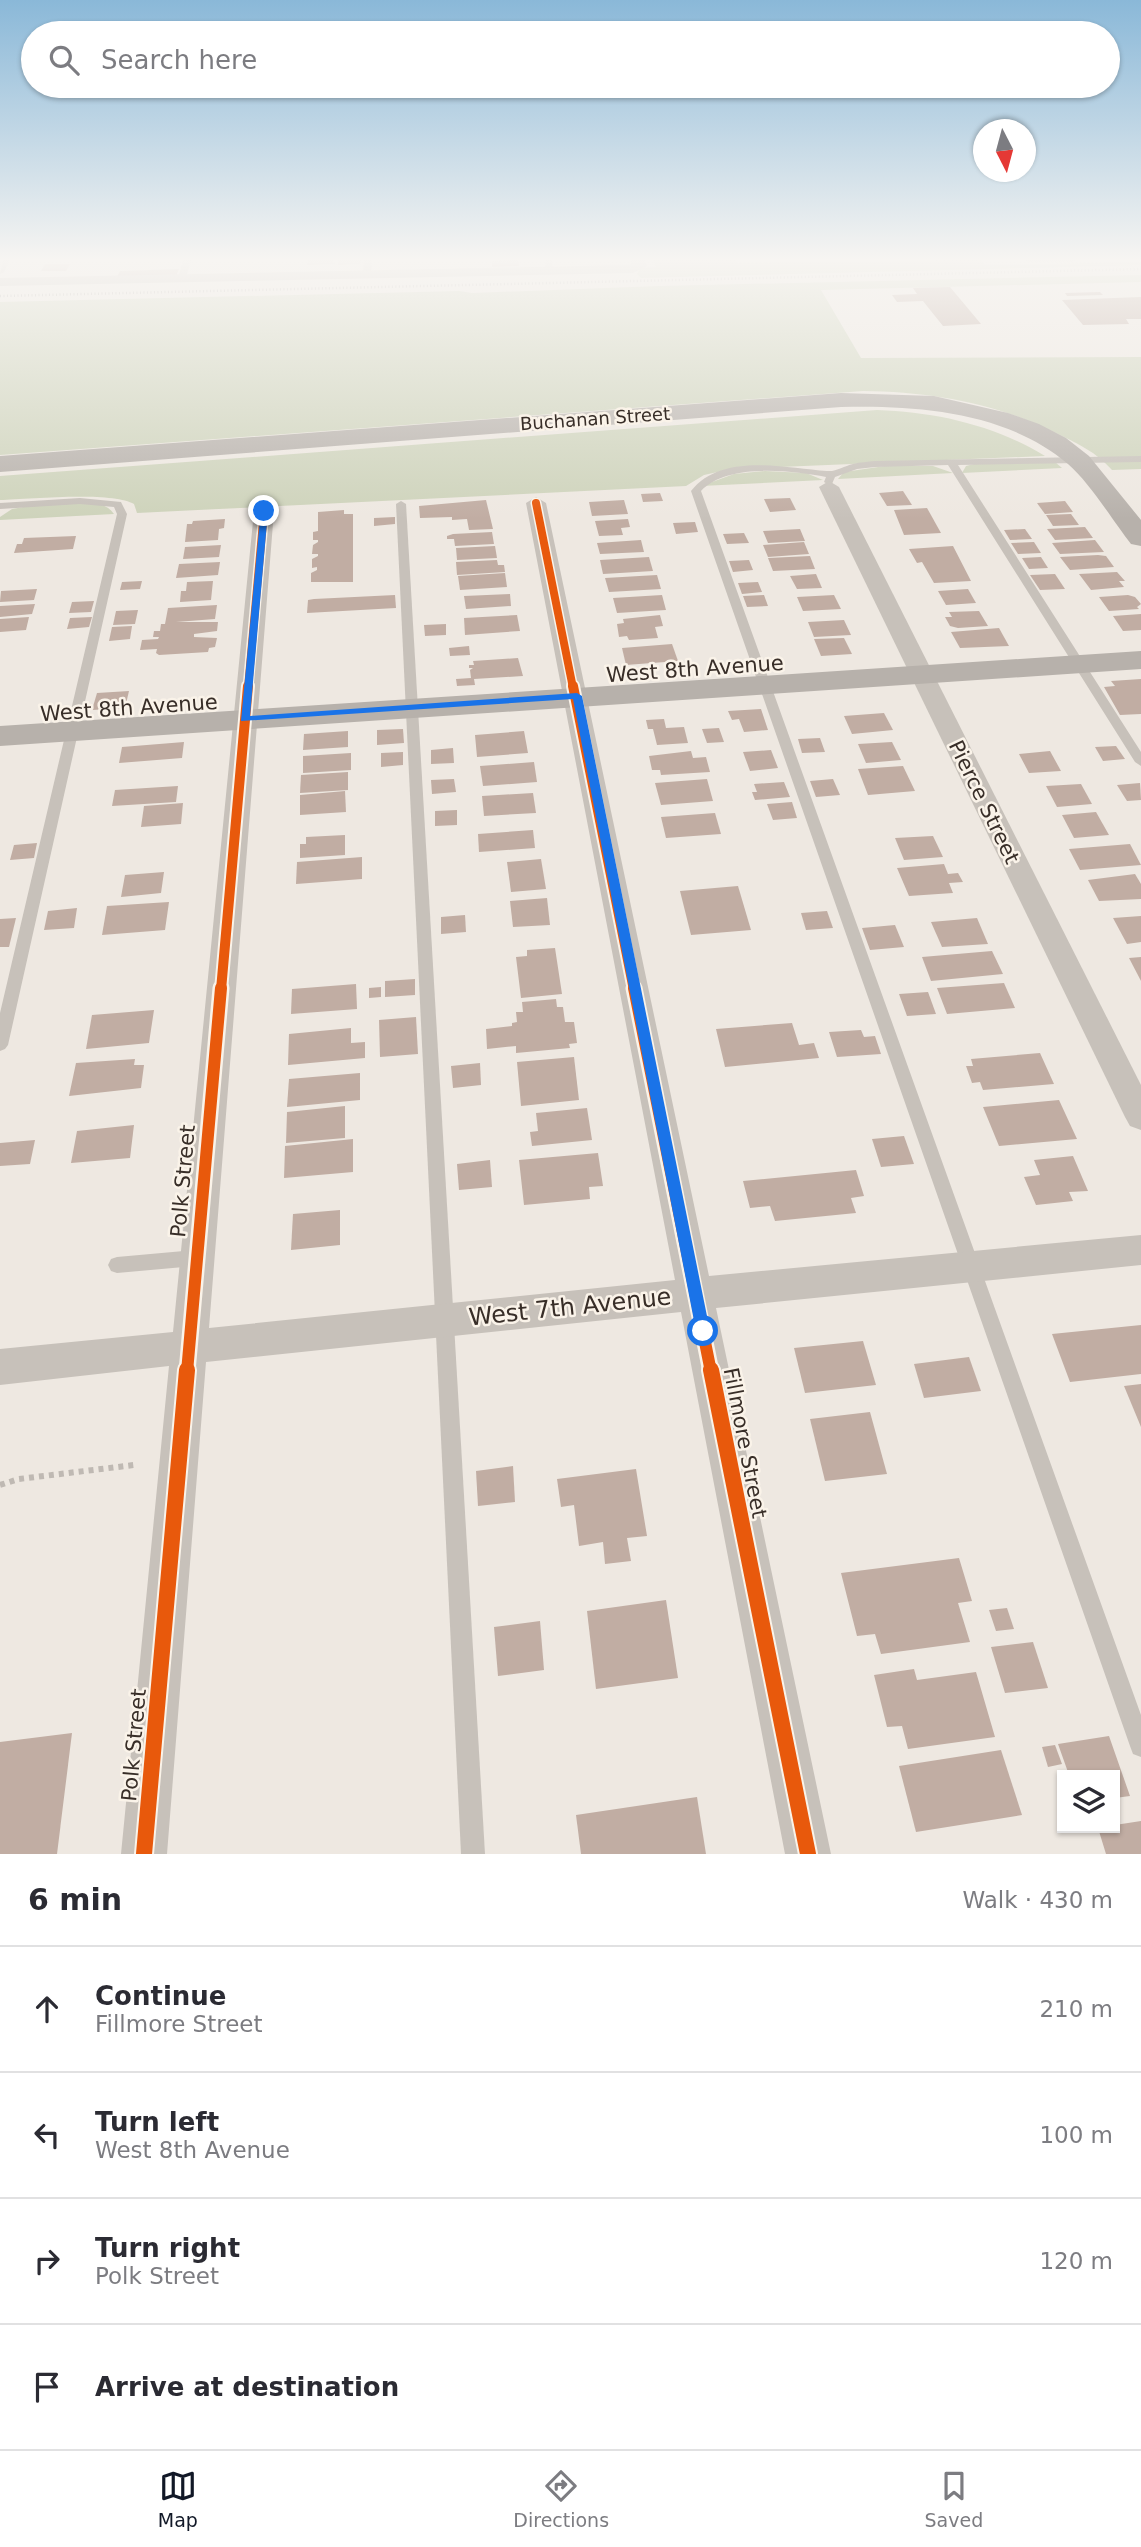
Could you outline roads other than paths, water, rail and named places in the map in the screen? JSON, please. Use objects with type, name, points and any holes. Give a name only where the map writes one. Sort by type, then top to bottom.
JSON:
[{"type":"street","name":"Buchanan Street","points":[[0,464],[868,399],[932,403],[988,414],[1040,435],[1080,461],[1141,538]]},
{"type":"street","name":"Pierce Street","points":[[830,481],[920,673],[1141,1117]]},
{"type":"street","name":"Fillmore Street","points":[[537,503],[808,1854]]},
{"type":"street","name":"Polk Street","points":[[144,1854],[195,1258],[264,511]]},
{"type":"street","name":"West 8th Avenue","points":[[0,736],[1141,660]]},
{"type":"street","name":"West 7th Avenue","points":[[0,1367],[972,1265],[1141,1250]]},
{"type":"lane","points":[[1141,459],[855,466],[830,481],[801,469],[738,471],[712,476],[699,484],[696,491],[1141,1746]]},
{"type":"lane","points":[[951,462],[1141,762]]},
{"type":"lane","points":[[0,506],[99,501],[112,502],[121,508],[122,514],[0,1045]]},
{"type":"lane","points":[[401,504],[473,1854]]},
{"type":"lane","points":[[117,1265],[195,1258]]}]
